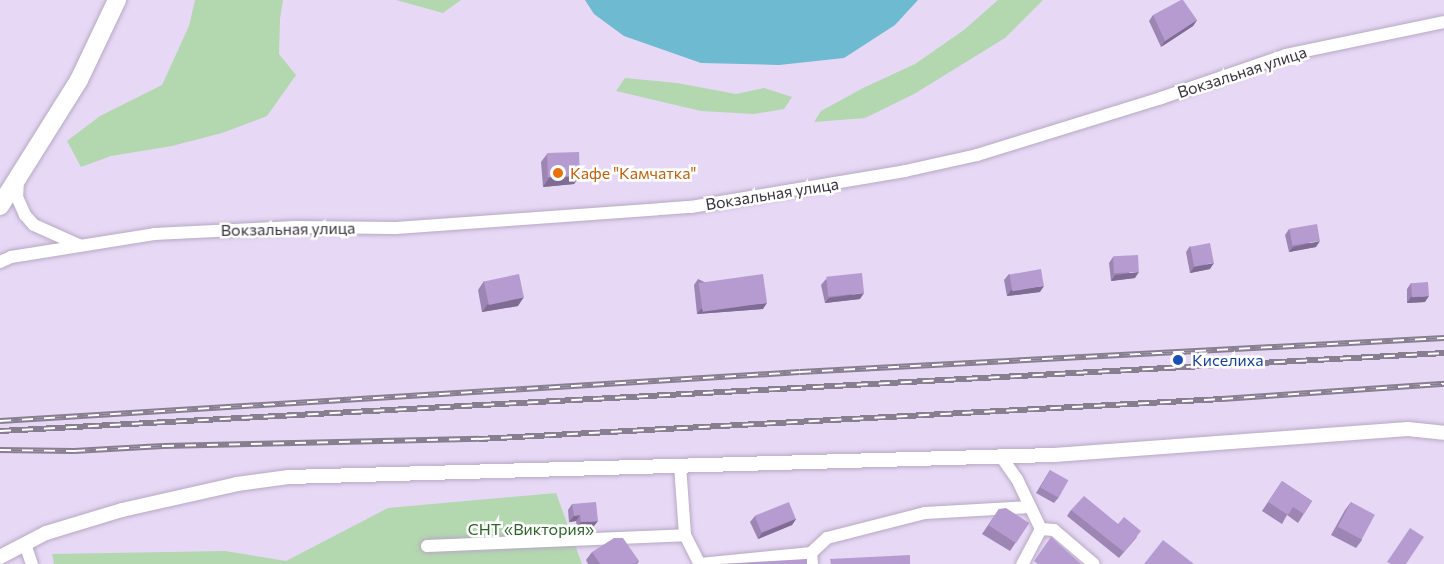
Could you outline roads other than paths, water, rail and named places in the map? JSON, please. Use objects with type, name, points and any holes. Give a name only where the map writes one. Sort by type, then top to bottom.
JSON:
[{"type":"main road","points":[[0,206],[78,80],[117,0]]},
{"type":"street","name":"Вокзальная улица","points":[[0,262],[11,257],[164,233],[295,227],[396,228],[691,207],[905,171],[977,155],[1161,98],[1286,55],[1444,22]]},
{"type":"street","points":[[18,176],[17,197],[25,214],[34,225],[80,246]]},
{"type":"street","points":[[0,557],[46,532],[122,510],[237,484],[289,477],[1066,454],[1408,429],[1444,434]]},
{"type":"street","points":[[1000,455],[1017,479],[1041,530]]},
{"type":"street","points":[[680,465],[685,535],[700,564],[812,559],[827,538],[925,513],[1030,507]]},
{"type":"street","points":[[1022,564],[1041,530]]},
{"type":"street","points":[[1041,530],[1054,530],[1094,564]]},
{"type":"street","points":[[427,546],[685,535]]},
{"type":"street","points":[[25,544],[32,564]]},
{"type":"water","points":[[585,0],[918,0],[895,25],[844,58],[779,65],[701,63],[624,36],[594,14]]},
{"type":"railway","points":[[0,421],[800,372],[1444,338]]},
{"type":"railway","points":[[0,431],[1444,353]]},
{"type":"railway","points":[[0,450],[74,451],[163,446],[479,439],[1222,399],[1444,384]]},
{"type":"place","name":"Кафе \"Камчатка\"","points":[[558,173]]},
{"type":"place","name":"Киселиха","points":[[1178,360]]},
{"type":"park label","name":"СНТ «Виктория»","points":[[531,529]]}]
